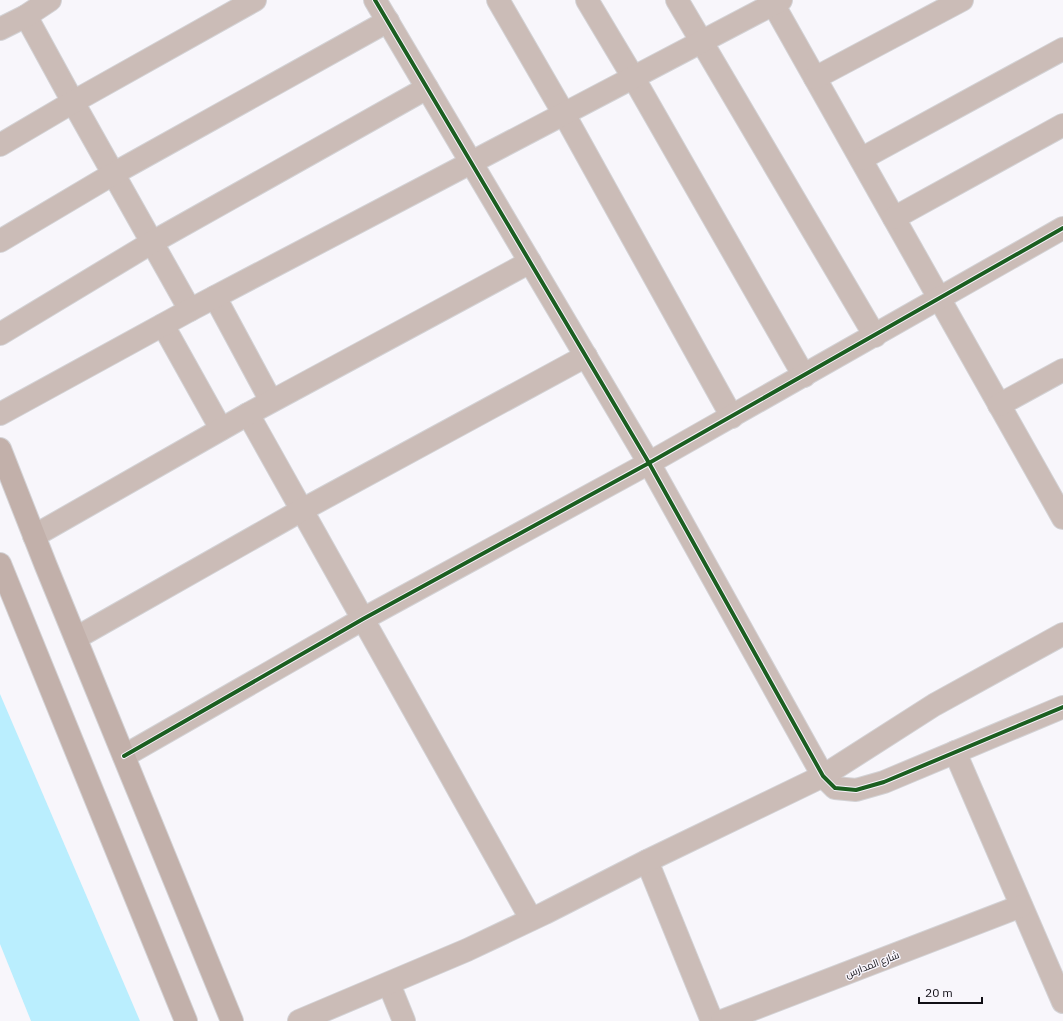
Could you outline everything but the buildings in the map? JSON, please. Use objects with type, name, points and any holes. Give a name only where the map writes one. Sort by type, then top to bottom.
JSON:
[{"type":"street","points":[[0,29],[26,16],[50,0]]},
{"type":"street","points":[[0,145],[73,102],[255,0]]},
{"type":"street","points":[[375,0],[649,464],[823,776],[834,788],[856,790],[884,782],[1063,707]]},
{"type":"street","points":[[498,0],[564,114],[732,417]]},
{"type":"street","points":[[587,0],[633,77],[804,376]]},
{"type":"street","points":[[677,0],[875,336]]},
{"type":"street","points":[[815,78],[962,0]]},
{"type":"street","points":[[0,414],[190,310],[564,114],[775,1],[815,78],[999,405],[1060,506]]},
{"type":"street","points":[[26,16],[190,310]]},
{"type":"street","points":[[0,241],[113,174],[388,21]]},
{"type":"street","points":[[861,159],[1063,49]]},
{"type":"street","points":[[0,334],[152,243],[427,88]]},
{"type":"street","points":[[894,218],[1063,125]]},
{"type":"street","points":[[124,756],[363,619],[649,464],[1063,228]]},
{"type":"street","points":[[34,536],[248,414],[530,262]]},
{"type":"street","points":[[215,297],[271,402]]},
{"type":"street","points":[[163,325],[221,429]]},
{"type":"street","points":[[76,638],[302,510],[586,356]]},
{"type":"street","points":[[999,405],[1063,370]]},
{"type":"street","points":[[248,414],[531,919]]},
{"type":"street","points":[[0,449],[232,1021]]},
{"type":"street","points":[[0,564],[186,1021]]},
{"type":"street","points":[[300,1021],[389,984],[531,919],[823,776],[934,705],[1063,634]]},
{"type":"street","points":[[955,752],[1063,1002]]},
{"type":"street","points":[[647,861],[712,1021]]},
{"type":"street","name":"شارع المدارس","points":[[722,1021],[1021,906]]},
{"type":"street","points":[[389,984],[404,1021]]},
{"type":"water","points":[[0,694],[140,1021],[31,1021],[0,944]]},
{"type":"cycle path","points":[[375,0],[649,463],[823,776],[835,788],[856,790],[884,782],[1063,707]]},
{"type":"cycle path","points":[[124,756],[363,619],[649,463],[1063,228]]}]
